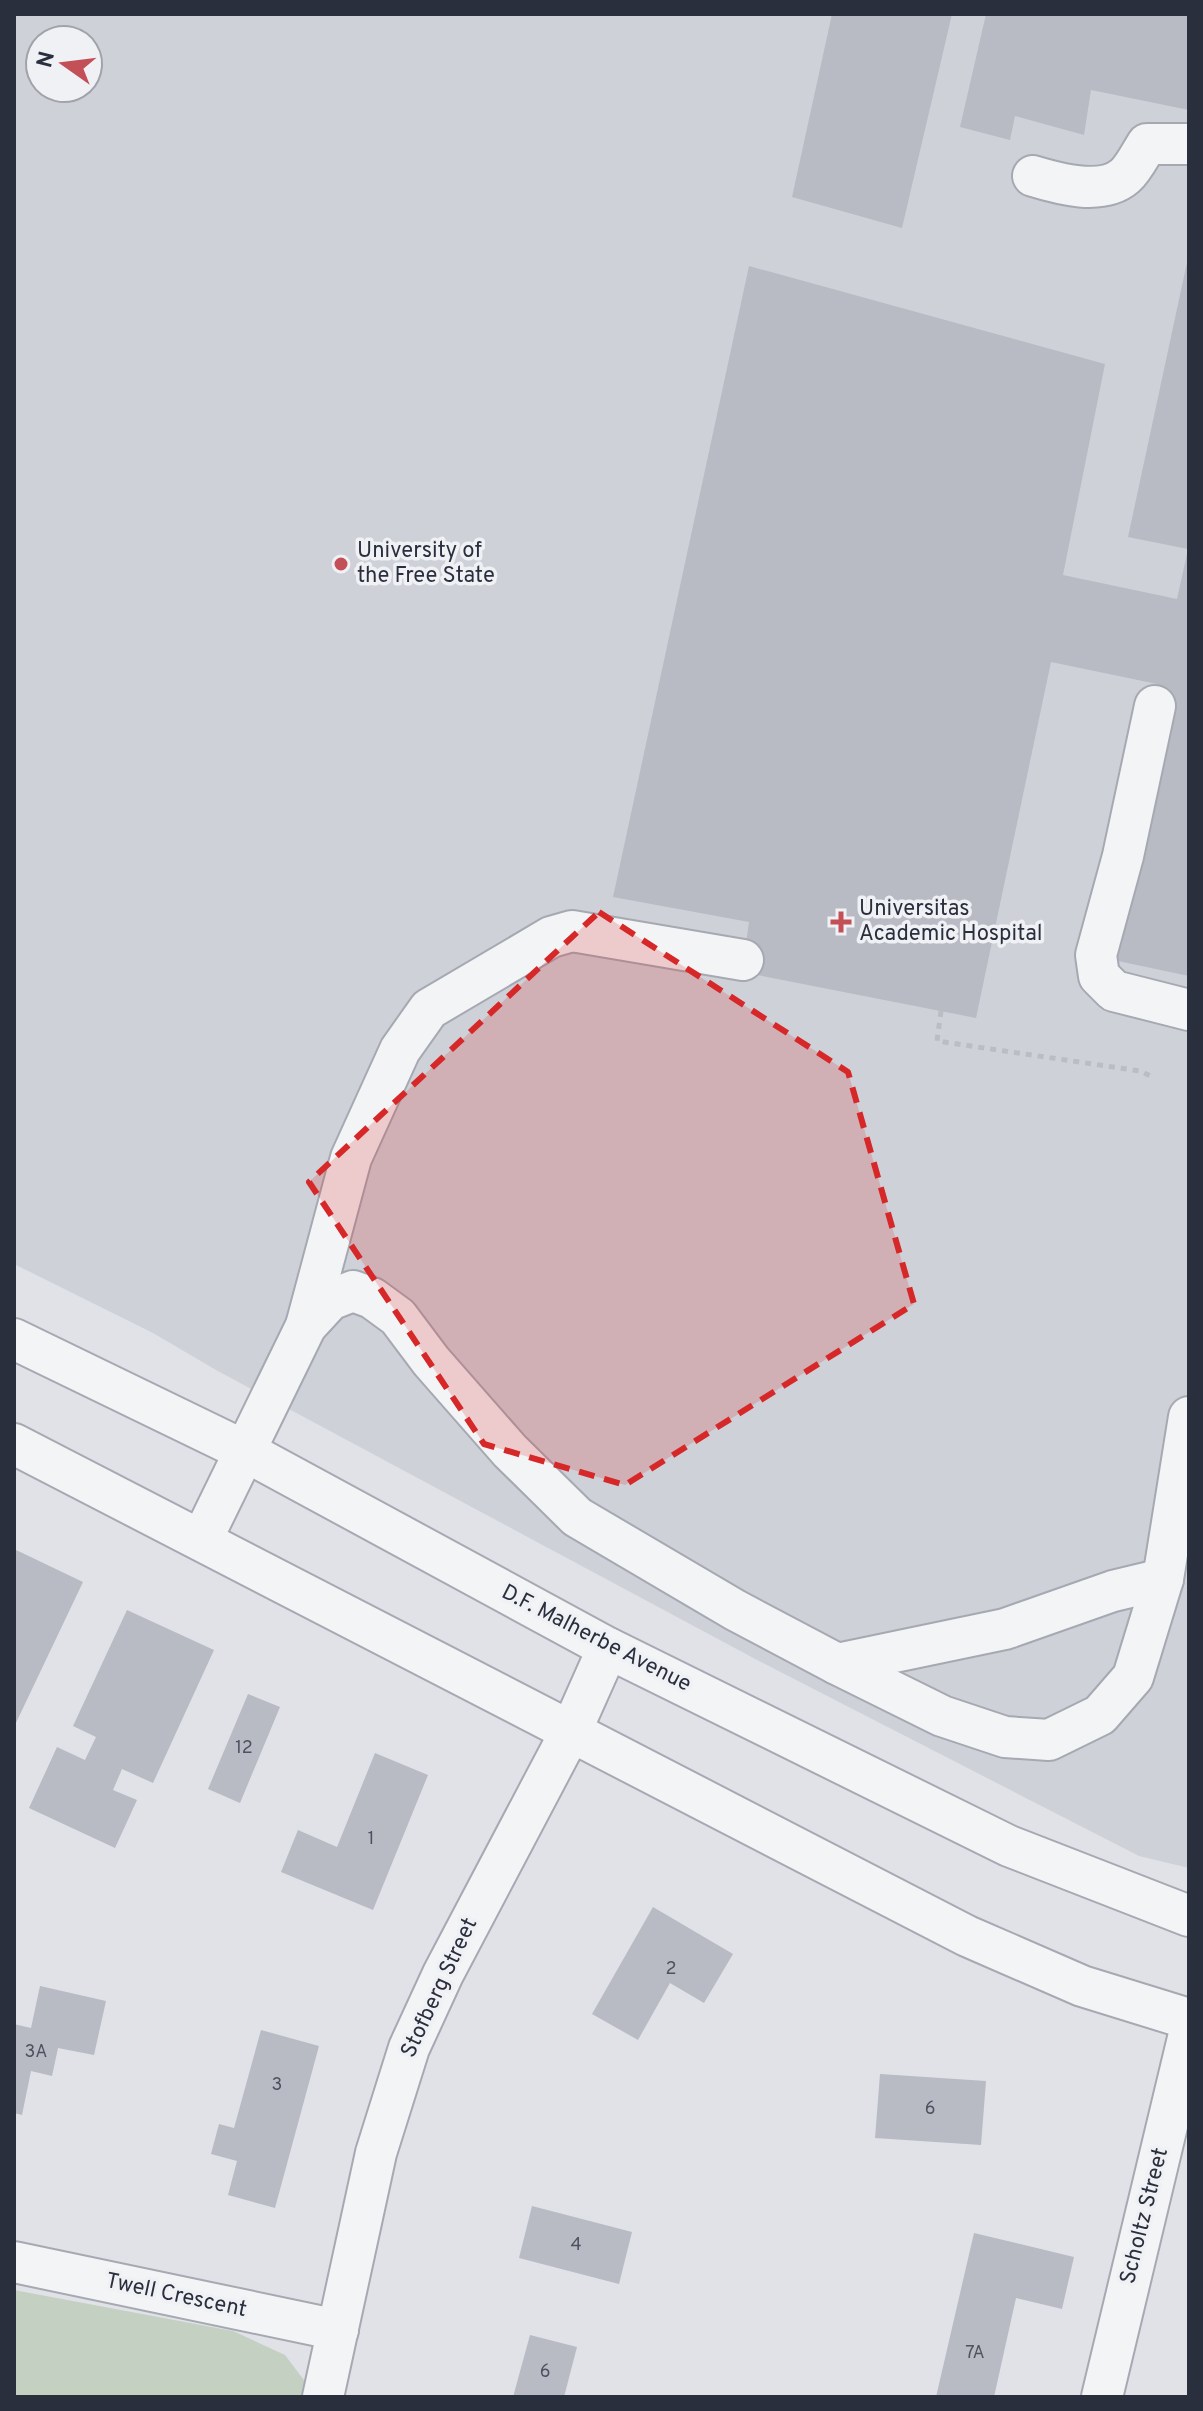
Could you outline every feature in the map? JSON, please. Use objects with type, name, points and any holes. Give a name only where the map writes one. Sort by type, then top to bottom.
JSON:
[{"type":"street","points":[[1033,176],[1060,184],[1096,186],[1125,176],[1147,144],[1189,144]]},
{"type":"street","points":[[1155,706],[1123,856],[1096,955],[1099,976],[1114,991],[1189,1010]]},
{"type":"street","points":[[202,1539],[306,1326],[351,1158],[400,1050],[429,1009],[551,937],[572,931],[743,960]]},
{"type":"street","points":[[306,1326],[330,1300],[353,1291],[372,1298],[398,1317],[431,1361],[510,1451],[577,1517],[735,1610],[837,1664],[942,1716],[1005,1737],[1049,1740],[1100,1715],[1133,1677],[1163,1579],[1189,1417]]},
{"type":"street","name":"D.F. Malherbe Avenue","points":[[14,1339],[245,1451],[608,1648],[1009,1846],[1189,1915]]},
{"type":"street","points":[[14,1444],[967,1936],[1082,1986],[1189,2019]]},
{"type":"street","points":[[837,1664],[1005,1629],[1113,1591],[1163,1579]]},
{"type":"street","name":"Stofberg Street","points":[[323,2397],[376,2153],[409,2048],[443,1974],[571,1731],[608,1648]]},
{"type":"street","name":"Scholtz Street","points":[[1102,2397],[1189,2034]]},
{"type":"street","name":"Twell Crescent","points":[[14,2262],[338,2330]]},
{"type":"path","points":[[941,1011],[937,1041],[1140,1071],[1155,1078]]},
{"type":"highlighted area","points":[[599,912],[848,1072],[914,1304],[625,1485],[484,1444],[309,1182]]},
{"type":"shaded area","name":"Universitas Academic Hospital","points":[[14,14],[1189,14],[1189,1868],[1139,1856],[759,1661],[216,1370],[153,1333],[14,1264]]},
{"type":"green space","points":[[14,2290],[233,2331],[285,2355],[313,2392],[312,2397],[14,2397]]},
{"type":"building","points":[[832,14],[952,14],[902,228],[792,197]]},
{"type":"building","points":[[986,14],[1189,14],[1189,110],[1091,90],[1084,135],[1015,116],[1010,140],[960,127]]},
{"type":"building","points":[[1189,253],[1189,976],[1099,957],[1157,684],[1051,662],[976,1018],[742,972],[749,922],[613,897],[749,266],[1105,364],[1063,575],[1177,599],[1188,549],[1128,537]]},
{"type":"building","points":[[14,1549],[83,1582],[14,1727]]},
{"type":"building","points":[[127,1610],[214,1650],[153,1783],[122,1769],[113,1790],[137,1800],[115,1848],[29,1808],[57,1747],[85,1760],[96,1737],[73,1726]]},
{"type":"building","points":[[248,1694],[280,1707],[240,1803],[208,1789]]},
{"type":"building","points":[[375,1753],[428,1775],[373,1910],[281,1872],[298,1830],[337,1847]]},
{"type":"building","points":[[653,1907],[733,1954],[704,2003],[670,1983],[638,2040],[592,2014]]},
{"type":"building","points":[[40,1986],[106,2001],[94,2055],[58,2048],[52,2076],[31,2071],[22,2115],[14,2113],[14,2024],[31,2028]]},
{"type":"building","points":[[261,2030],[319,2046],[275,2208],[228,2195],[237,2161],[211,2154],[219,2124],[234,2128]]},
{"type":"building","points":[[880,2074],[986,2081],[981,2145],[875,2138]]},
{"type":"building","points":[[532,2206],[632,2232],[619,2284],[519,2258]]},
{"type":"building","points":[[974,2233],[1074,2257],[1062,2309],[1016,2298],[994,2397],[936,2397]]},
{"type":"building","points":[[530,2335],[577,2347],[564,2397],[513,2397]]},
{"type":"place","name":"University of the Free State","points":[[341,564]]},
{"type":"place","name":"Universitas Academic Hospital","points":[[841,922]]}]
